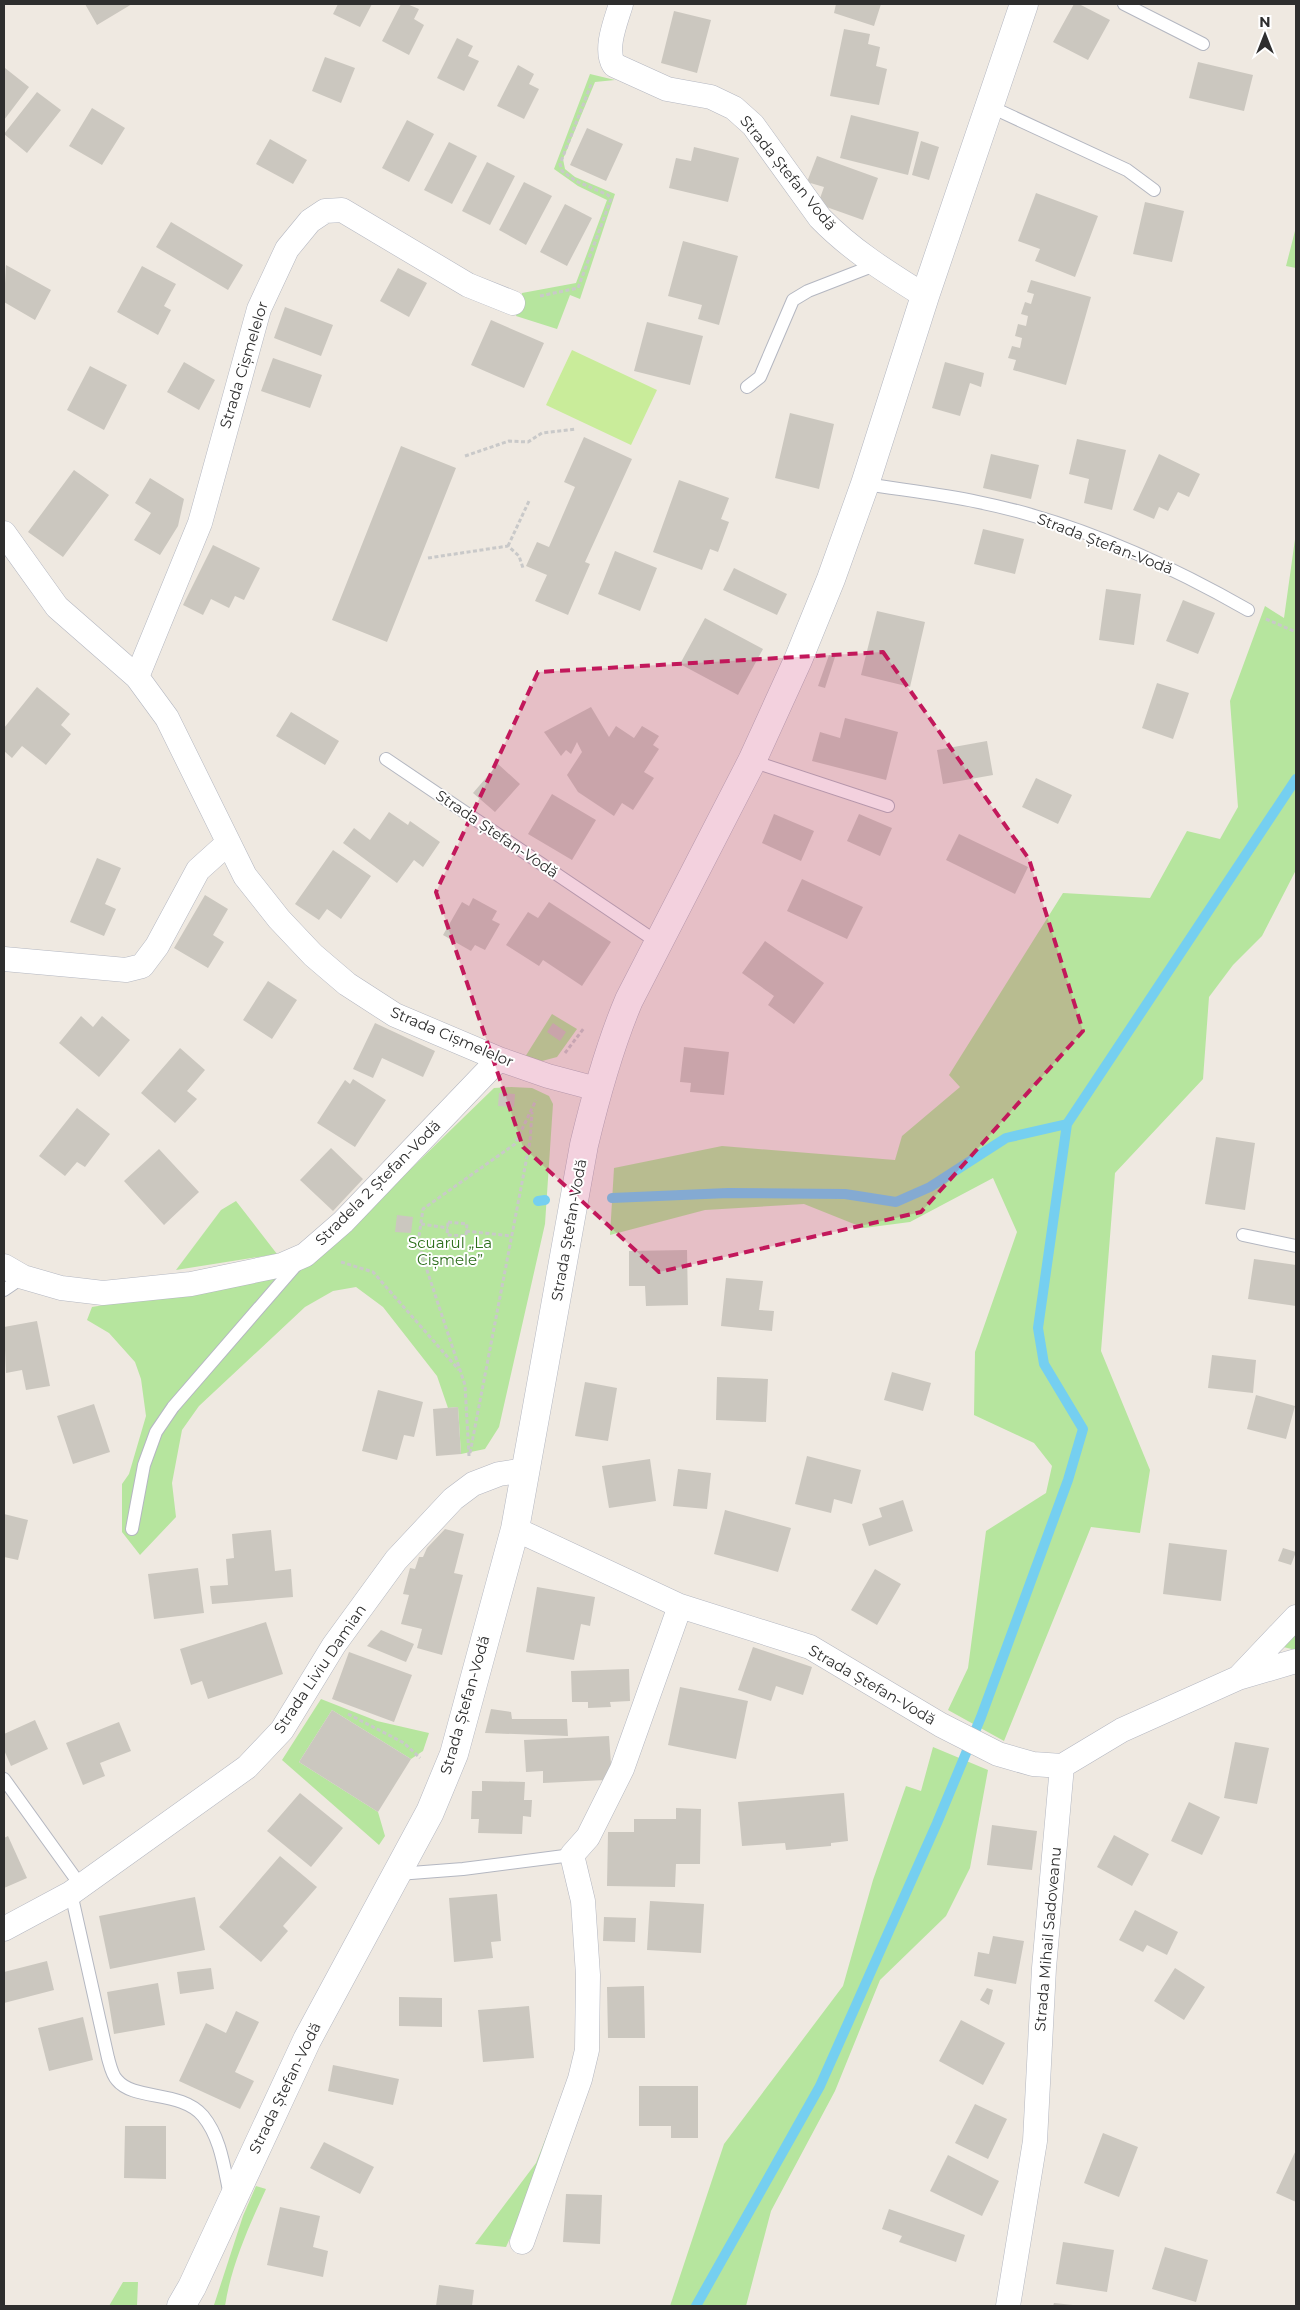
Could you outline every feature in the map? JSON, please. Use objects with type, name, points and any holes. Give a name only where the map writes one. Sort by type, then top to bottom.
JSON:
[{"type":"street","name":"Strada Ștefan Vodă","points":[[621,4],[610,51],[610,59],[614,65],[667,89],[711,97],[734,108],[753,125],[820,218],[875,264],[925,296]]},
{"type":"street","name":"Strada Ștefan-Vodă","points":[[181,2306],[307,2040],[430,1812],[454,1754],[515,1529],[584,1145],[598,1089],[618,1027],[657,942],[752,761],[798,660],[866,484],[925,296],[1024,4]]},
{"type":"street","name":"Strada Cișmelelor","points":[[137,677],[200,523],[259,308],[287,249],[310,221],[325,210],[342,210],[468,286],[513,303]]},
{"type":"street","name":"Strada Cișmelelor","points":[[4,533],[57,607],[137,677],[167,718],[244,876],[279,920],[313,955],[347,984],[395,1015],[498,1059],[548,1076],[598,1089]]},
{"type":"street","points":[[4,959],[126,970],[142,966],[158,946],[198,870],[228,843]]},
{"type":"street","name":"Stradela 2 Ștefan-Vodă","points":[[14,1272],[61,1288],[103,1293],[191,1284],[241,1275],[282,1265],[305,1255],[343,1222],[498,1059]]},
{"type":"street","name":"Strada Liviu Damian","points":[[4,1929],[76,1889],[247,1767],[282,1730],[334,1645],[396,1560],[453,1500],[473,1484],[498,1474],[525,1470]]},
{"type":"street","name":"Strada Ștefan-Vodă","points":[[515,1529],[680,1606],[810,1647],[941,1725],[998,1754],[1034,1764],[1062,1766]]},
{"type":"street","points":[[522,2242],[580,2079],[587,2050],[588,1975],[583,1901],[572,1855],[588,1837],[622,1769],[680,1606]]},
{"type":"street","points":[[1238,1678],[1296,1617]]},
{"type":"street","points":[[1062,1766],[1122,1730],[1238,1678],[1296,1661]]},
{"type":"street","name":"Strada Mihail Sadoveanu","points":[[1008,2306],[1035,2141],[1044,1968],[1062,1766]]},
{"type":"lane","points":[[1124,4],[1203,44]]},
{"type":"lane","points":[[989,106],[1127,170],[1154,190]]},
{"type":"lane","points":[[747,387],[760,377],[793,300],[808,291],[875,264]]},
{"type":"lane","name":"Strada Ștefan-Vodă","points":[[866,484],[978,502],[1050,521],[1119,546],[1199,582],[1248,610]]},
{"type":"lane","name":"Strada Ștefan-Vodă","points":[[386,759],[657,942]]},
{"type":"lane","points":[[752,761],[888,806]]},
{"type":"lane","points":[[1243,1235],[1296,1246]]},
{"type":"lane","points":[[132,1529],[144,1465],[156,1432],[173,1407],[305,1255]]},
{"type":"lane","points":[[4,1290],[14,1272]]},
{"type":"lane","points":[[4,1779],[76,1889],[108,2058],[116,2080],[130,2089],[178,2099],[202,2115],[217,2140],[232,2200]]},
{"type":"lane","points":[[398,1874],[464,1869],[572,1855]]},
{"type":"path","points":[[513,303],[578,288],[611,199],[608,195],[576,181],[562,171],[560,164],[593,78]]},
{"type":"path","points":[[464,456],[509,441],[528,442],[542,433],[576,429]]},
{"type":"path","points":[[508,546],[529,501]]},
{"type":"path","points":[[428,558],[508,546]]},
{"type":"path","points":[[508,546],[519,556],[523,568]]},
{"type":"path","points":[[1248,610],[1294,632]]},
{"type":"path","points":[[532,1109],[530,1141],[469,1458],[465,1385],[418,1243],[423,1209],[515,1144],[548,1076],[585,1026]]},
{"type":"path","points":[[448,1222],[467,1224],[466,1236],[447,1235],[448,1228],[448,1222]]},
{"type":"path","points":[[421,1224],[448,1228]]},
{"type":"path","points":[[466,1231],[511,1236]]},
{"type":"path","points":[[305,1255],[373,1272],[461,1372]]},
{"type":"path","points":[[348,1714],[404,1742],[425,1765]]},
{"type":"highlighted area","points":[[883,652],[1029,859],[1083,1031],[921,1212],[659,1272],[523,1147],[436,892],[538,672]]},
{"type":"green space","points":[[590,74],[615,80],[595,82],[563,159],[565,169],[575,177],[615,194],[580,299],[570,295],[557,329],[516,316],[522,293],[576,283],[607,200],[578,186],[554,169]]},
{"type":"green space","points":[[1296,227],[1296,268],[1286,266]]},
{"type":"green space","points":[[572,350],[657,390],[631,445],[546,405]]},
{"type":"green space","points":[[1296,532],[1296,870],[1262,936],[1233,965],[1209,997],[1203,1079],[1115,1173],[1101,1351],[1150,1470],[1140,1533],[1091,1527],[1004,1741],[948,1710],[968,1668],[986,1531],[1046,1493],[1052,1466],[1034,1443],[974,1415],[975,1352],[1017,1232],[993,1178],[910,1222],[864,1228],[804,1204],[705,1210],[610,1235],[614,1168],[722,1146],[895,1160],[902,1136],[960,1087],[949,1075],[1063,893],[1150,898],[1187,831],[1220,839],[1238,807],[1230,701],[1265,606],[1284,618]]},
{"type":"green space","points":[[552,1014],[577,1029],[557,1057],[542,1061],[525,1057]]},
{"type":"green space","name":"Scuarul „La Cișmele”","points":[[494,1088],[532,1088],[549,1096],[553,1104],[545,1224],[499,1427],[485,1449],[461,1454],[458,1407],[448,1408],[437,1376],[383,1307],[356,1287],[333,1291],[305,1307],[199,1406],[182,1430],[172,1483],[176,1517],[140,1555],[122,1532],[122,1484],[129,1474],[146,1416],[141,1379],[135,1362],[109,1333],[87,1320],[92,1307],[277,1276],[318,1259]]},
{"type":"green space","points":[[236,1201],[277,1254],[176,1270],[221,1210]]},
{"type":"green space","points":[[1296,1629],[1296,1650],[1279,1646]]},
{"type":"green space","points":[[321,1699],[377,1721],[429,1733],[423,1751],[411,1759],[332,1710],[299,1762],[378,1812],[385,1836],[379,1845],[282,1760]]},
{"type":"green space","points":[[933,1747],[988,1770],[970,1868],[946,1916],[880,1980],[835,2091],[771,2211],[746,2306],[670,2306],[724,2144],[843,1986],[873,1880],[906,1786],[921,1791]]},
{"type":"green space","points":[[574,2066],[543,2167],[506,2247],[475,2244],[536,2163]]},
{"type":"green space","points":[[256,2186],[266,2189],[236,2261],[225,2306],[214,2305],[243,2216]]},
{"type":"green space","points":[[123,2282],[138,2282],[137,2306],[109,2306]]},
{"type":"building","points":[[85,4],[132,4],[97,25]]},
{"type":"building","points":[[338,4],[372,4],[360,27],[333,14]]},
{"type":"building","points":[[401,4],[407,4],[419,9],[414,19],[424,25],[409,55],[382,41]]},
{"type":"building","points":[[836,4],[881,4],[874,26],[834,13]]},
{"type":"building","points":[[1074,4],[1079,4],[1110,20],[1088,60],[1053,42]]},
{"type":"building","points":[[674,11],[711,20],[697,73],[661,63]]},
{"type":"building","points":[[844,29],[870,34],[868,44],[880,47],[876,66],[887,69],[879,105],[830,96]]},
{"type":"building","points":[[457,38],[473,46],[468,56],[479,61],[464,91],[437,78]]},
{"type":"building","points":[[325,57],[355,68],[341,103],[312,91]]},
{"type":"building","points":[[1198,62],[1253,75],[1244,111],[1189,98]]},
{"type":"building","points":[[518,65],[534,74],[529,84],[539,89],[524,119],[497,106]]},
{"type":"building","points":[[5,68],[29,87],[4,120],[4,70]]},
{"type":"building","points":[[37,92],[61,110],[27,153],[4,134]]},
{"type":"building","points":[[92,108],[125,128],[102,165],[69,146]]},
{"type":"building","points":[[851,115],[919,132],[908,175],[840,158]]},
{"type":"building","points":[[407,120],[434,134],[409,182],[382,168]]},
{"type":"building","points":[[587,128],[623,144],[606,181],[570,165]]},
{"type":"building","points":[[270,139],[307,160],[293,184],[256,164]]},
{"type":"building","points":[[921,141],[939,147],[929,180],[912,175]]},
{"type":"building","points":[[449,142],[477,156],[452,204],[424,190]]},
{"type":"building","points":[[694,147],[739,158],[728,202],[669,188],[676,158],[691,161]]},
{"type":"building","points":[[817,156],[878,178],[863,220],[818,204],[824,187],[807,182]]},
{"type":"building","points":[[487,162],[515,176],[490,225],[462,211]]},
{"type":"building","points":[[524,182],[552,196],[526,245],[499,230]]},
{"type":"building","points":[[1036,193],[1098,216],[1075,277],[1035,261],[1040,249],[1018,241]]},
{"type":"building","points":[[1145,202],[1184,211],[1172,262],[1133,254]]},
{"type":"building","points":[[565,204],[592,218],[567,266],[540,252]]},
{"type":"building","points":[[171,222],[243,265],[228,290],[156,247]]},
{"type":"building","points":[[683,241],[738,256],[719,325],[698,319],[702,305],[668,296]]},
{"type":"building","points":[[6,265],[51,290],[35,320],[4,302]]},
{"type":"building","points":[[142,266],[176,284],[164,306],[171,310],[158,335],[117,312]]},
{"type":"building","points":[[398,268],[427,283],[409,317],[380,301]]},
{"type":"building","points":[[1031,280],[1091,297],[1066,385],[1013,370],[1016,360],[1008,358],[1012,346],[1020,348],[1022,338],[1015,336],[1018,324],[1026,326],[1028,316],[1021,314],[1025,302],[1031,304],[1034,294],[1027,292]]},
{"type":"building","points":[[285,307],[333,325],[321,356],[274,338]]},
{"type":"building","points":[[491,320],[544,343],[524,388],[471,365]]},
{"type":"building","points":[[647,322],[703,336],[690,385],[634,371]]},
{"type":"building","points":[[273,358],[322,375],[310,408],[261,391]]},
{"type":"building","points":[[184,362],[215,380],[199,410],[167,392]]},
{"type":"building","points":[[945,362],[984,373],[981,387],[970,383],[960,416],[932,408]]},
{"type":"building","points":[[90,366],[127,385],[104,430],[67,410]]},
{"type":"building","points":[[790,413],[834,424],[819,489],[775,478]]},
{"type":"building","points":[[584,437],[632,459],[585,562],[590,564],[568,615],[535,601],[547,575],[526,566],[537,542],[549,547],[575,487],[564,482]]},
{"type":"building","points":[[1077,439],[1126,450],[1112,510],[1084,503],[1089,479],[1069,474]]},
{"type":"building","points":[[401,446],[456,468],[387,642],[332,620]]},
{"type":"building","points":[[991,454],[1039,465],[1031,499],[983,488]]},
{"type":"building","points":[[1159,454],[1200,474],[1189,497],[1178,492],[1168,511],[1159,507],[1154,519],[1133,510]]},
{"type":"building","points":[[74,470],[109,495],[63,557],[28,532]]},
{"type":"building","points":[[150,478],[184,499],[178,526],[160,555],[134,540],[151,513],[135,503]]},
{"type":"building","points":[[679,480],[729,498],[721,519],[729,522],[718,552],[710,549],[702,570],[653,552]]},
{"type":"building","points":[[983,529],[1024,539],[1015,574],[974,564]]},
{"type":"building","points":[[213,545],[260,568],[244,600],[235,596],[229,608],[211,599],[203,615],[183,605]]},
{"type":"building","points":[[615,551],[657,568],[640,611],[598,594]]},
{"type":"building","points":[[734,568],[787,594],[777,615],[723,590]]},
{"type":"building","points":[[1106,589],[1141,594],[1134,645],[1099,640]]},
{"type":"building","points":[[1183,600],[1215,613],[1198,654],[1166,641]]},
{"type":"building","points":[[877,611],[925,622],[910,687],[861,675]]},
{"type":"building","points":[[705,618],[763,649],[738,695],[680,664]]},
{"type":"building","points":[[829,655],[835,657],[825,688],[818,686]]},
{"type":"building","points":[[1157,683],[1189,693],[1173,739],[1142,728]]},
{"type":"building","points":[[37,687],[70,714],[61,725],[71,734],[46,765],[22,746],[12,758],[4,751],[4,728]]},
{"type":"building","points":[[591,707],[609,737],[616,726],[634,738],[642,726],[659,736],[653,745],[659,749],[644,772],[654,778],[633,810],[622,803],[614,816],[578,792],[567,775],[582,752],[577,742],[571,754],[566,750],[561,756],[544,732]]},
{"type":"building","points":[[291,712],[339,741],[325,765],[276,736]]},
{"type":"building","points":[[845,718],[898,732],[886,780],[812,761],[820,732],[840,738]]},
{"type":"building","points":[[987,741],[993,775],[943,784],[937,750]]},
{"type":"building","points":[[498,764],[520,784],[495,812],[473,793]]},
{"type":"building","points":[[1036,778],[1072,795],[1058,824],[1022,807]]},
{"type":"building","points":[[552,794],[596,820],[572,860],[528,834]]},
{"type":"building","points":[[389,812],[408,825],[410,821],[440,842],[423,867],[414,860],[397,883],[343,843],[354,828],[370,840]]},
{"type":"building","points":[[774,814],[814,831],[801,861],[762,843]]},
{"type":"building","points":[[859,814],[892,828],[880,856],[847,841]]},
{"type":"building","points":[[959,834],[1028,867],[1015,894],[946,860]]},
{"type":"building","points":[[333,850],[371,876],[341,919],[327,909],[319,920],[295,904]]},
{"type":"building","points":[[97,858],[121,868],[105,904],[116,909],[104,936],[70,922]]},
{"type":"building","points":[[802,879],[863,907],[847,939],[787,911]]},
{"type":"building","points":[[205,895],[228,909],[213,935],[224,942],[208,968],[174,948]]},
{"type":"building","points":[[473,898],[497,911],[492,920],[500,924],[485,950],[475,945],[471,951],[443,935],[462,902],[469,906]]},
{"type":"building","points":[[549,902],[611,942],[582,986],[543,960],[539,966],[506,945],[528,912],[538,918]]},
{"type":"building","points":[[765,941],[824,983],[794,1024],[768,1005],[774,996],[742,973]]},
{"type":"building","points":[[268,981],[297,1000],[272,1039],[243,1020]]},
{"type":"building","points":[[81,1016],[93,1027],[102,1016],[130,1040],[99,1077],[59,1043]]},
{"type":"building","points":[[375,1023],[435,1051],[423,1077],[382,1058],[373,1078],[353,1069]]},
{"type":"building","points":[[553,1023],[566,1032],[560,1041],[547,1032]]},
{"type":"building","points":[[684,1047],[729,1052],[724,1095],[690,1092],[691,1083],[680,1082]]},
{"type":"building","points":[[180,1048],[205,1070],[187,1091],[197,1099],[175,1123],[141,1093]]},
{"type":"building","points":[[353,1079],[386,1100],[355,1147],[317,1123],[345,1080],[350,1084]]},
{"type":"building","points":[[499,1093],[515,1094],[514,1107],[498,1106]]},
{"type":"building","points":[[77,1108],[110,1134],[85,1167],[77,1162],[65,1176],[39,1156]]},
{"type":"building","points":[[1216,1137],[1255,1143],[1245,1210],[1205,1204]]},
{"type":"building","points":[[331,1148],[363,1179],[333,1211],[300,1180]]},
{"type":"building","points":[[159,1149],[199,1192],[164,1225],[124,1181]]},
{"type":"building","points":[[397,1215],[413,1217],[411,1233],[395,1232]]},
{"type":"building","points":[[687,1250],[688,1305],[646,1306],[645,1286],[629,1286],[629,1251]]},
{"type":"building","points":[[1254,1259],[1296,1265],[1296,1306],[1248,1299]]},
{"type":"building","points":[[726,1278],[763,1281],[759,1310],[774,1311],[772,1331],[721,1326]]},
{"type":"building","points":[[37,1321],[50,1386],[26,1390],[22,1370],[6,1373],[4,1327]]},
{"type":"building","points":[[1212,1355],[1256,1360],[1253,1393],[1208,1388]]},
{"type":"building","points":[[892,1372],[931,1383],[923,1411],[884,1400]]},
{"type":"building","points":[[717,1377],[768,1379],[766,1422],[716,1420]]},
{"type":"building","points":[[585,1382],[617,1388],[608,1441],[575,1436]]},
{"type":"building","points":[[378,1390],[423,1402],[414,1437],[404,1435],[397,1460],[362,1451]]},
{"type":"building","points":[[1256,1395],[1295,1406],[1286,1439],[1247,1429]]},
{"type":"building","points":[[94,1404],[110,1452],[73,1464],[57,1416]]},
{"type":"building","points":[[458,1407],[461,1454],[436,1456],[433,1409]]},
{"type":"building","points":[[807,1456],[861,1470],[852,1504],[834,1499],[831,1513],[795,1504]]},
{"type":"building","points":[[650,1459],[656,1501],[609,1508],[602,1466]]},
{"type":"building","points":[[678,1469],[711,1473],[707,1509],[673,1506]]},
{"type":"building","points":[[903,1500],[913,1531],[869,1546],[862,1524],[882,1517],[879,1508]]},
{"type":"building","points":[[725,1510],[791,1528],[778,1572],[714,1554]]},
{"type":"building","points":[[4,1514],[28,1520],[18,1560],[4,1557]]},
{"type":"building","points":[[445,1529],[464,1534],[454,1573],[463,1575],[442,1655],[417,1648],[422,1629],[401,1624],[409,1595],[403,1594],[410,1568],[415,1569],[419,1557],[423,1557],[427,1548]]},
{"type":"building","points":[[271,1530],[275,1571],[291,1569],[293,1597],[212,1604],[210,1586],[228,1585],[226,1559],[234,1558],[232,1534]]},
{"type":"building","points":[[1169,1543],[1227,1550],[1221,1601],[1163,1594]]},
{"type":"building","points":[[1283,1548],[1296,1552],[1291,1565],[1278,1561]]},
{"type":"building","points":[[198,1568],[204,1613],[154,1619],[148,1574]]},
{"type":"building","points":[[875,1569],[901,1584],[877,1625],[851,1610]]},
{"type":"building","points":[[537,1587],[595,1597],[590,1626],[581,1624],[574,1660],[526,1652]]},
{"type":"building","points":[[266,1622],[283,1674],[208,1699],[202,1681],[191,1685],[180,1649]]},
{"type":"building","points":[[381,1630],[414,1644],[406,1662],[367,1646]]},
{"type":"building","points":[[753,1647],[812,1667],[803,1695],[776,1686],[771,1701],[738,1690]]},
{"type":"building","points":[[349,1652],[412,1675],[394,1722],[332,1699]]},
{"type":"building","points":[[629,1669],[630,1701],[610,1702],[611,1707],[588,1708],[588,1702],[572,1702],[571,1671]]},
{"type":"building","points":[[680,1687],[748,1701],[736,1759],[668,1745]]},
{"type":"building","points":[[491,1709],[511,1712],[512,1719],[567,1719],[568,1736],[485,1733]]},
{"type":"building","points":[[332,1710],[411,1759],[378,1812],[299,1762]]},
{"type":"building","points":[[35,1720],[48,1749],[11,1766],[4,1750],[4,1734]]},
{"type":"building","points":[[119,1722],[131,1751],[100,1763],[105,1776],[83,1785],[66,1743]]},
{"type":"building","points":[[609,1736],[611,1764],[606,1780],[543,1783],[543,1771],[526,1772],[524,1740]]},
{"type":"building","points":[[1235,1742],[1269,1748],[1257,1804],[1224,1798]]},
{"type":"building","points":[[482,1781],[525,1782],[524,1800],[532,1800],[531,1817],[523,1816],[522,1834],[478,1833],[479,1819],[471,1819],[472,1791],[482,1791]]},
{"type":"building","points":[[300,1793],[343,1828],[311,1867],[267,1831]]},
{"type":"building","points":[[844,1793],[848,1841],[831,1843],[831,1846],[786,1850],[785,1843],[742,1846],[738,1802]]},
{"type":"building","points":[[1189,1802],[1220,1817],[1202,1855],[1171,1841]]},
{"type":"building","points":[[676,1808],[701,1809],[700,1864],[676,1864],[675,1887],[607,1886],[608,1832],[634,1832],[634,1819],[676,1819]]},
{"type":"building","points":[[992,1825],[1037,1831],[1032,1870],[987,1865]]},
{"type":"building","points":[[1114,1835],[1149,1854],[1132,1886],[1097,1867]]},
{"type":"building","points":[[8,1836],[27,1878],[4,1888],[4,1838]]},
{"type":"building","points":[[280,1856],[317,1887],[283,1926],[288,1931],[261,1962],[219,1927]]},
{"type":"building","points":[[497,1894],[501,1941],[491,1942],[493,1958],[454,1962],[449,1898]]},
{"type":"building","points":[[195,1897],[205,1950],[110,1969],[99,1916]]},
{"type":"building","points":[[650,1901],[704,1904],[701,1953],[647,1950]]},
{"type":"building","points":[[1135,1910],[1178,1932],[1167,1955],[1147,1945],[1143,1952],[1119,1940]]},
{"type":"building","points":[[604,1917],[636,1918],[635,1942],[603,1941]]},
{"type":"building","points":[[993,1936],[1024,1941],[1016,1984],[974,1976],[978,1952],[989,1954]]},
{"type":"building","points":[[47,1961],[54,1990],[4,2003],[4,1972]]},
{"type":"building","points":[[211,1968],[214,1989],[180,1994],[177,1972]]},
{"type":"building","points":[[1175,1968],[1205,1987],[1184,2020],[1154,2001]]},
{"type":"building","points":[[158,1983],[165,2025],[114,2034],[107,1992]]},
{"type":"building","points":[[644,1986],[645,2038],[608,2038],[607,1987]]},
{"type":"building","points":[[987,1988],[993,1990],[989,2005],[980,2000]]},
{"type":"building","points":[[399,1997],[442,1998],[442,2027],[399,2026]]},
{"type":"building","points":[[529,2006],[534,2058],[483,2062],[478,2010]]},
{"type":"building","points":[[236,2011],[259,2022],[235,2072],[254,2081],[240,2109],[179,2081],[206,2023],[226,2033]]},
{"type":"building","points":[[83,2017],[93,2060],[49,2071],[38,2028]]},
{"type":"building","points":[[961,2020],[1005,2043],[983,2085],[939,2061]]},
{"type":"building","points":[[333,2065],[399,2079],[393,2105],[328,2091]]},
{"type":"building","points":[[639,2086],[698,2086],[698,2138],[671,2138],[671,2126],[639,2126]]},
{"type":"building","points":[[975,2104],[1007,2119],[988,2159],[955,2143]]},
{"type":"building","points":[[125,2126],[166,2126],[166,2179],[124,2178]]},
{"type":"building","points":[[1103,2133],[1138,2147],[1119,2197],[1084,2183]]},
{"type":"building","points":[[324,2142],[374,2167],[360,2194],[310,2168]]},
{"type":"building","points":[[1296,2150],[1296,2202],[1276,2193]]},
{"type":"building","points":[[948,2155],[999,2181],[982,2216],[930,2191]]},
{"type":"building","points":[[566,2194],[602,2195],[600,2244],[563,2242]]},
{"type":"building","points":[[280,2207],[320,2216],[313,2247],[328,2251],[323,2277],[267,2265]]},
{"type":"building","points":[[889,2209],[965,2235],[956,2262],[899,2242],[902,2236],[882,2229]]},
{"type":"building","points":[[1063,2242],[1114,2250],[1107,2292],[1056,2284]]},
{"type":"building","points":[[1165,2247],[1208,2260],[1196,2302],[1152,2289]]},
{"type":"building","points":[[439,2285],[474,2290],[472,2306],[436,2306]]},
{"type":"building","points":[[1054,2303],[1073,2305],[1073,2306],[1053,2306]]},
{"type":"waterway","points":[[696,2306],[820,2086],[937,1823],[981,1717],[1068,1480],[1083,1429],[1044,1364],[1038,1328],[1067,1124],[1296,779]]},
{"type":"waterway","points":[[612,1198],[728,1193],[845,1194],[896,1202],[930,1187],[1006,1138],[1067,1124]]},
{"type":"waterway","points":[[538,1201],[545,1200]]}]
